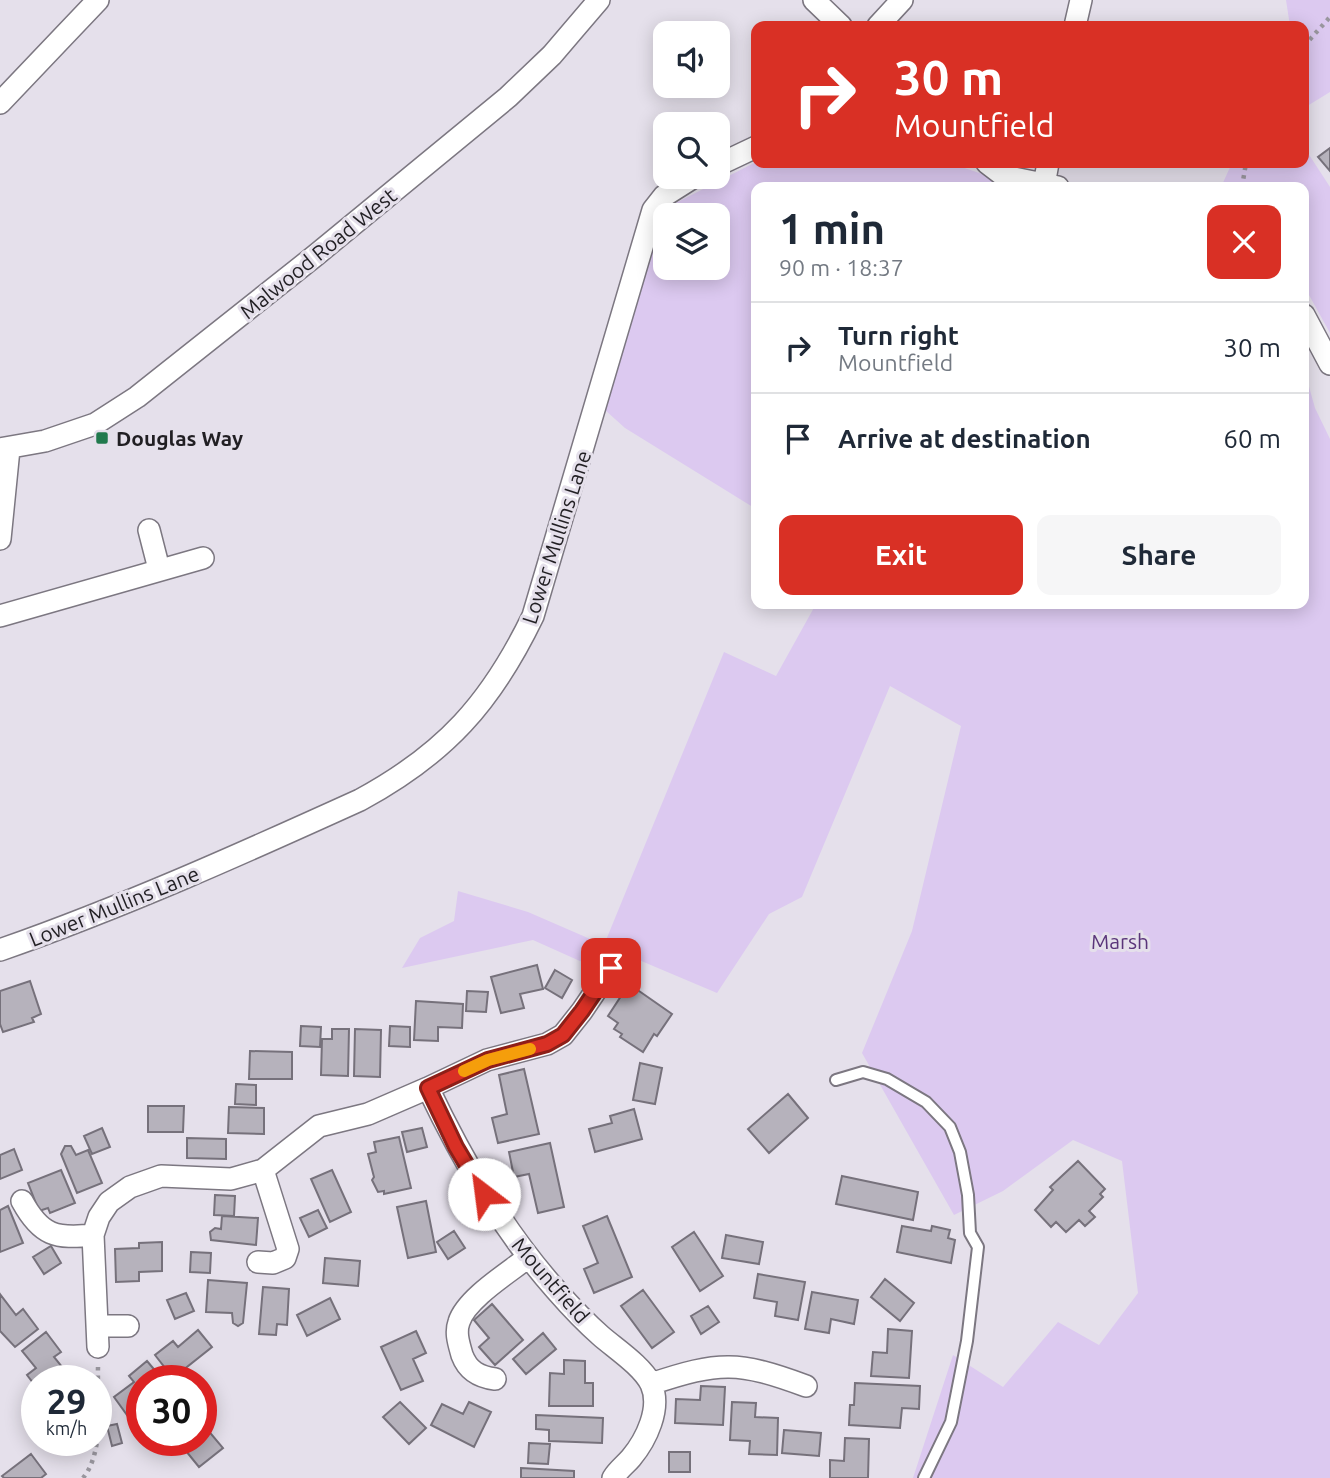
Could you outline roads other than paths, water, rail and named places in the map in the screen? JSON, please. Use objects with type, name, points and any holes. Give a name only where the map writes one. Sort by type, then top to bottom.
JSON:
[{"type":"street","points":[[0,103],[98,0]]},
{"type":"street","name":"Malwood Road West","points":[[5,449],[45,441],[96,424],[137,397],[316,256],[508,97],[552,55],[599,0]]},
{"type":"street","points":[[814,0],[836,21]]},
{"type":"street","points":[[883,21],[902,0]]},
{"type":"street","points":[[1076,21],[1081,0]]},
{"type":"street","points":[[730,159],[751,149]]},
{"type":"street","points":[[994,168],[1004,176],[1032,182]]},
{"type":"street","name":"Lower Mullins Lane","points":[[0,950],[73,925],[162,889],[360,800],[426,759],[475,712],[508,667],[533,616],[653,210],[664,196],[675,189]]},
{"type":"street","points":[[1309,324],[1330,364]]},
{"type":"street","points":[[0,539],[5,449]]},
{"type":"street","points":[[149,530],[159,569]]},
{"type":"street","points":[[0,616],[203,558]]},
{"type":"street","points":[[128,1326],[97,1336],[93,1235],[99,1217],[109,1202],[131,1186],[161,1176],[231,1179],[263,1170],[319,1126],[368,1114],[488,1060],[547,1044],[563,1035],[611,968]]},
{"type":"street","name":"Mountfield","points":[[428,1088],[456,1147],[527,1258],[566,1302],[631,1360],[651,1384]]},
{"type":"street","points":[[258,1262],[273,1263],[285,1258],[288,1249],[263,1170]]},
{"type":"street","points":[[22,1201],[32,1219],[45,1231],[69,1238],[93,1235]]},
{"type":"street","points":[[495,1379],[482,1377],[465,1362],[457,1340],[458,1325],[463,1313],[477,1299],[527,1258]]},
{"type":"street","points":[[613,1478],[642,1443],[651,1423],[654,1407],[651,1384],[694,1370],[729,1366],[766,1372],[806,1386]]},
{"type":"lane","points":[[836,1080],[863,1072],[887,1079],[926,1102],[950,1127],[960,1152],[968,1195],[970,1233],[978,1247],[967,1341],[951,1422],[924,1478]]},
{"type":"place","name":"Douglas Way","points":[[102,438]]},
{"type":"park label","name":"Marsh","points":[[1120,941]]}]
